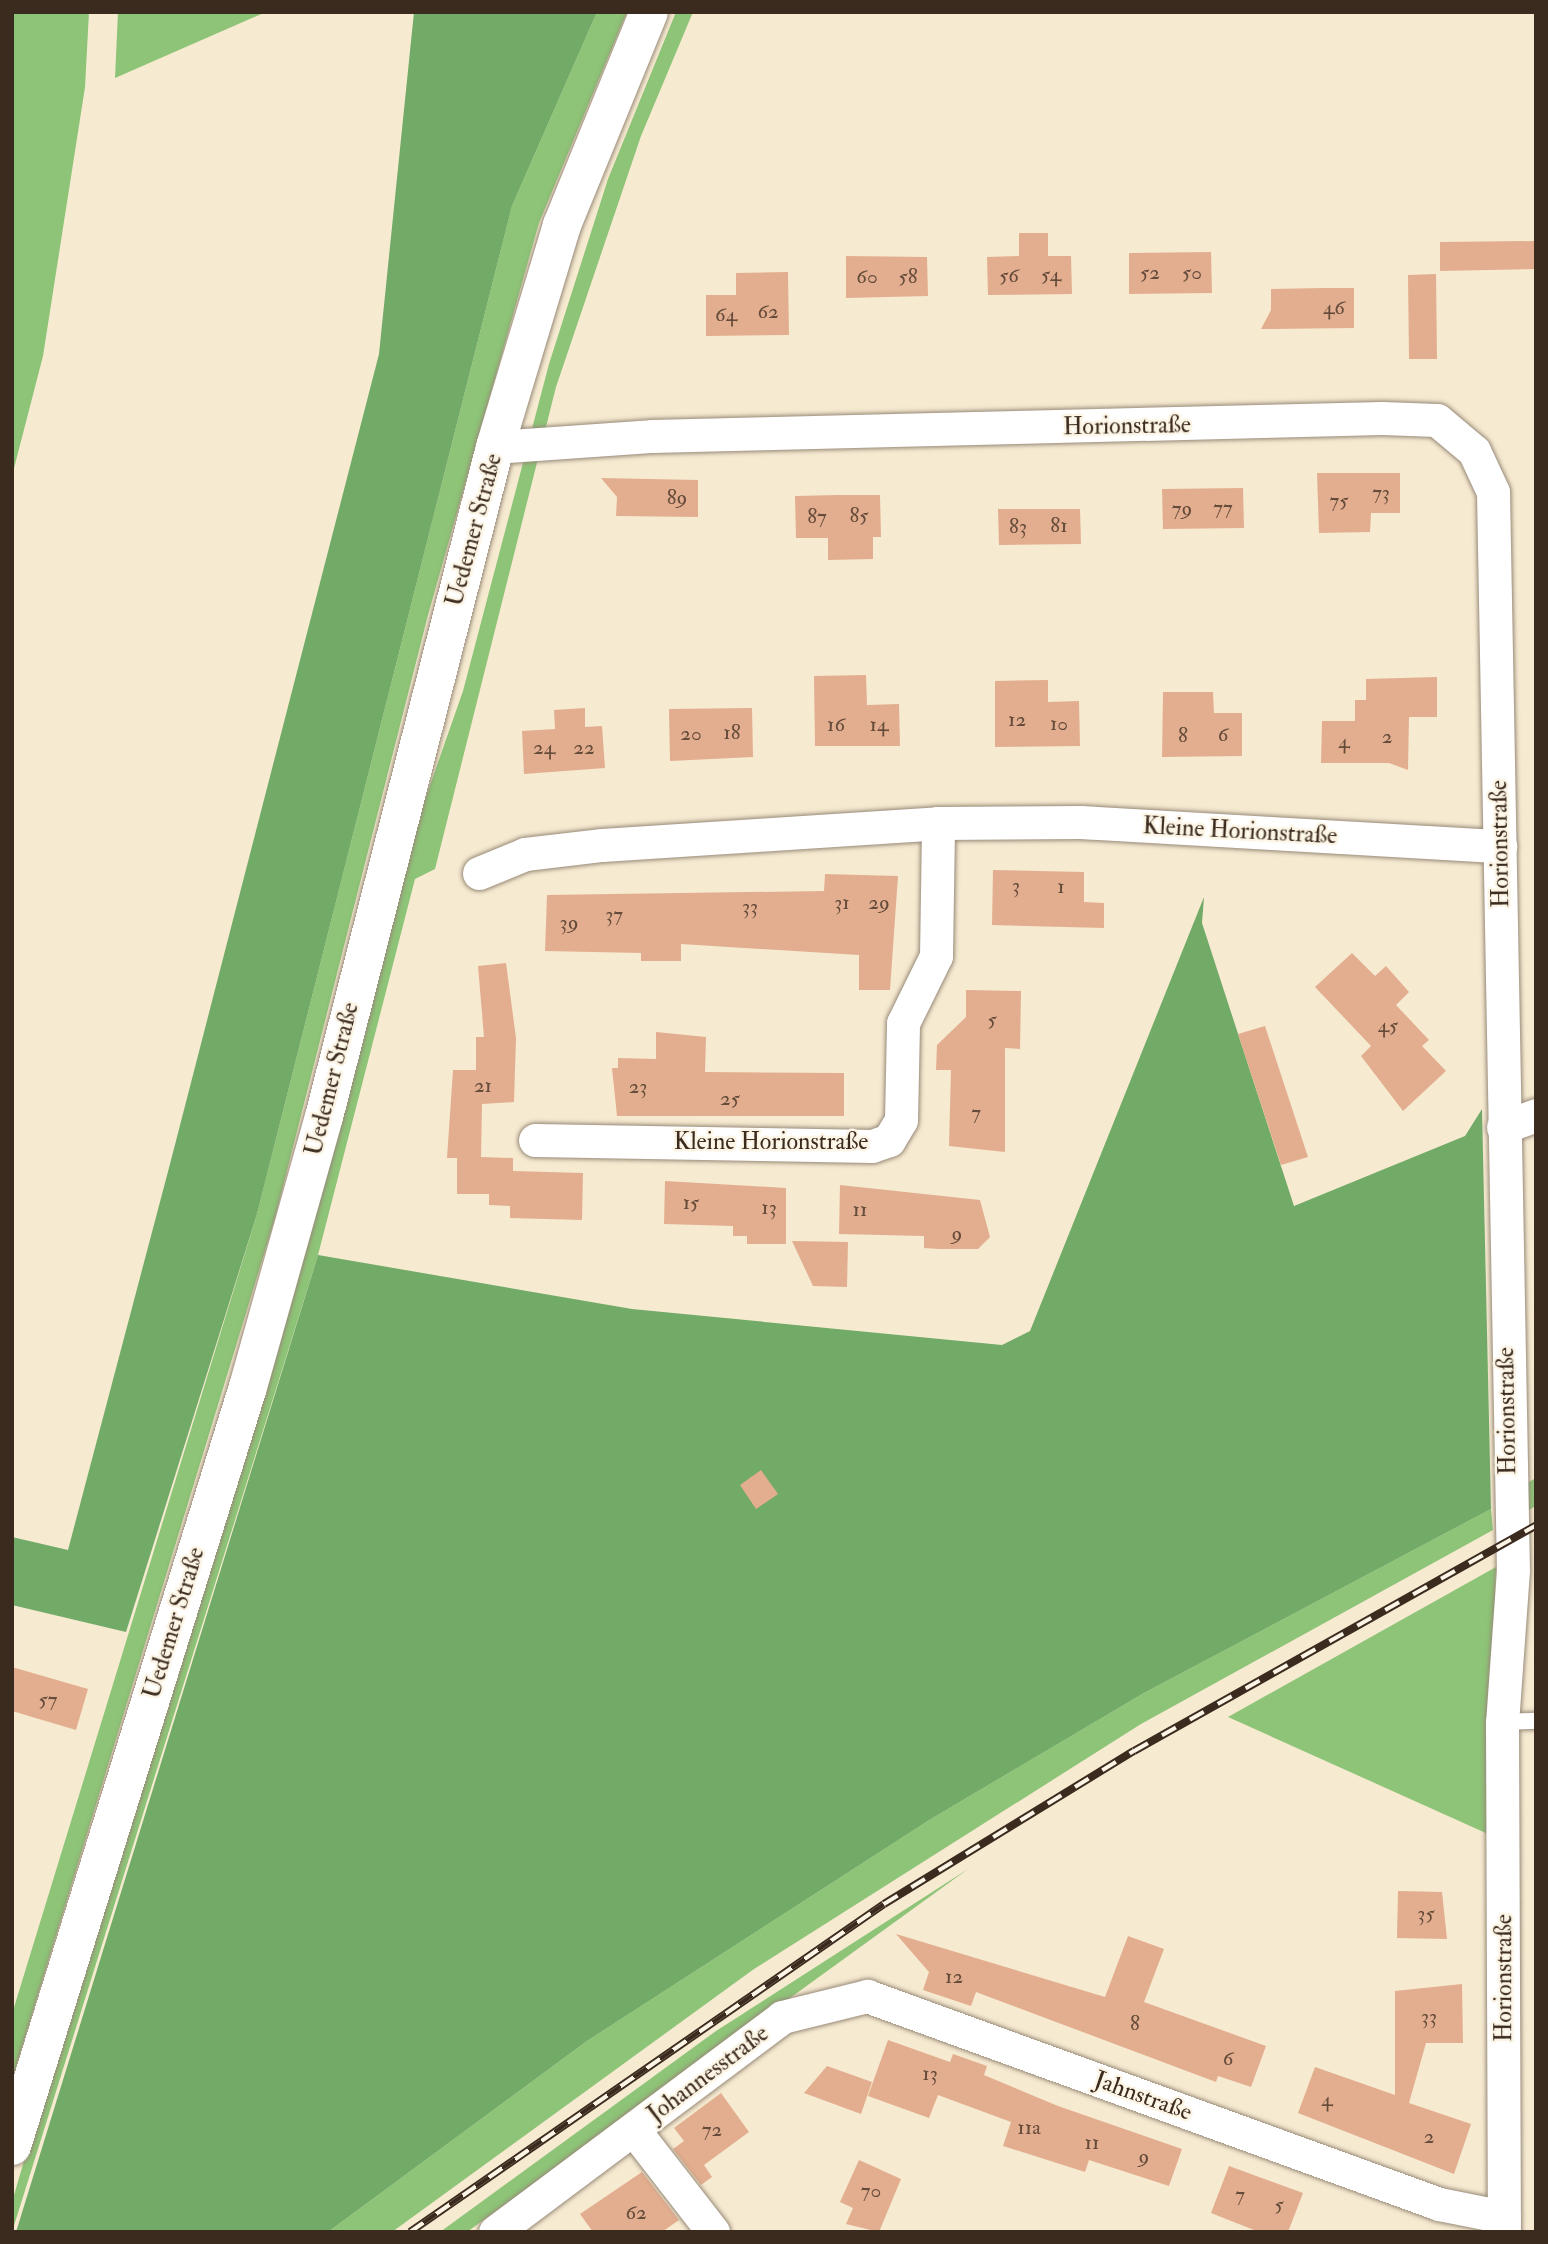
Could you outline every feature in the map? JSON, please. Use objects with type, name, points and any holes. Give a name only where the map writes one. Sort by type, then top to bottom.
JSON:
[{"type":"main road","name":"Uedemer Straße","points":[[12,2146],[255,1361],[495,447],[562,225],[649,12]]},
{"type":"street","name":"Horionstraße","points":[[495,447],[652,436],[1437,421],[1474,451],[1493,492],[1513,1570],[1502,1722],[1504,2224]]},
{"type":"street","name":"Kleine Horionstraße","points":[[479,873],[525,854],[602,845],[938,823],[1080,822],[1500,846]]},
{"type":"street","name":"Kleine Horionstraße","points":[[535,1140],[872,1146],[889,1140],[901,1120],[902,1023],[936,956],[938,823]]},
{"type":"street","points":[[1503,1127],[1536,1115]]},
{"type":"street","name":"Jahnstraße","points":[[782,2017],[867,1996],[1439,2204],[1504,2224]]},
{"type":"street","name":"Johannesstraße","points":[[495,2232],[782,2017]]},
{"type":"street","name":"Johannesstraße","points":[[634,2130],[713,2232]]},
{"type":"lane","points":[[1502,1722],[1536,1721]]},
{"type":"green space","points":[[12,12],[89,12],[85,87],[43,356],[12,476]]},
{"type":"green space","points":[[118,12],[266,12],[115,78]]},
{"type":"green space","points":[[414,12],[597,12],[512,206],[257,1214],[126,1632],[12,1605],[12,1537],[68,1550],[170,1164],[379,354]]},
{"type":"green space","points":[[597,12],[627,12],[539,223],[428,615],[275,1218],[12,2080],[12,2014],[257,1214],[512,206]]},
{"type":"green space","points":[[676,12],[693,12],[641,136],[556,387],[435,869],[415,879],[318,1255],[12,2232],[12,2202],[400,871],[463,691],[549,364],[608,179]]},
{"type":"green space","points":[[1204,897],[1202,923],[1294,1206],[1465,1136],[1482,1109],[1491,1509],[1144,1693],[931,1819],[587,2041],[328,2232],[16,2232],[318,1255],[632,1309],[1002,1345],[1030,1331]]},
{"type":"green space","points":[[1536,1478],[1536,1506],[1527,1511],[1527,1483]]},
{"type":"green space","points":[[1491,1509],[1493,1530],[1141,1724],[754,1969],[392,2232],[328,2232],[587,2041],[931,1819],[1144,1693]]},
{"type":"green space","points":[[1496,1567],[1488,1834],[1228,1717]]},
{"type":"green space","points":[[968,1869],[467,2232],[440,2232],[716,2031]]},
{"type":"building","points":[[1019,233],[1048,233],[1048,256],[1071,256],[1072,294],[988,295],[987,257],[1019,256]]},
{"type":"building","points":[[1536,241],[1536,269],[1440,271],[1440,242]]},
{"type":"building","points":[[1211,252],[1212,293],[1129,294],[1129,253]]},
{"type":"building","points":[[846,256],[927,257],[928,296],[846,298]]},
{"type":"building","points":[[788,272],[789,335],[706,336],[706,295],[736,295],[736,273]]},
{"type":"building","points":[[1436,274],[1437,359],[1409,359],[1408,275]]},
{"type":"building","points":[[1354,288],[1354,328],[1261,329],[1271,310],[1271,289]]},
{"type":"building","points":[[1317,473],[1400,473],[1400,513],[1371,513],[1370,532],[1319,533]]},
{"type":"building","points":[[601,478],[698,480],[698,517],[616,516],[617,497]]},
{"type":"building","points":[[1243,488],[1244,528],[1163,529],[1162,489]]},
{"type":"building","points":[[880,495],[881,537],[873,537],[873,559],[828,560],[828,538],[796,538],[795,496]]},
{"type":"building","points":[[998,509],[1080,509],[1081,544],[999,545]]},
{"type":"building","points":[[866,675],[867,705],[899,704],[900,746],[815,746],[814,676]]},
{"type":"building","points":[[1437,677],[1437,717],[1409,717],[1408,770],[1389,763],[1321,763],[1322,721],[1355,721],[1355,700],[1366,700],[1366,679]]},
{"type":"building","points":[[1048,680],[1048,702],[1079,701],[1080,746],[995,747],[995,681]]},
{"type":"building","points":[[1163,692],[1213,692],[1214,713],[1242,713],[1242,756],[1162,757]]},
{"type":"building","points":[[585,708],[585,727],[602,726],[605,768],[524,774],[522,731],[555,729],[554,710]]},
{"type":"building","points":[[752,708],[753,757],[670,761],[669,709]]},
{"type":"building","points":[[993,870],[1084,872],[1084,902],[1104,903],[1104,928],[992,925]]},
{"type":"building","points":[[825,874],[898,876],[890,990],[859,990],[859,955],[681,944],[681,961],[641,961],[641,953],[545,951],[547,895],[824,891]]},
{"type":"building","points":[[1352,953],[1375,976],[1386,966],[1409,992],[1396,1005],[1429,1040],[1422,1046],[1446,1071],[1403,1111],[1361,1056],[1371,1046],[1315,987]]},
{"type":"building","points":[[506,963],[516,1038],[514,1102],[482,1104],[481,1157],[513,1158],[513,1171],[583,1173],[582,1220],[510,1218],[510,1206],[489,1205],[489,1194],[457,1194],[457,1158],[447,1158],[453,1070],[476,1070],[476,1037],[484,1037],[478,966]]},
{"type":"building","points":[[966,990],[1021,991],[1020,1049],[1005,1048],[1005,1152],[949,1146],[951,1070],[936,1070],[937,1045],[966,1017]]},
{"type":"building","points":[[1265,1026],[1308,1157],[1281,1165],[1238,1034]]},
{"type":"building","points":[[656,1032],[706,1037],[705,1072],[844,1073],[844,1116],[617,1116],[612,1068],[618,1068],[618,1058],[656,1059]]},
{"type":"building","points":[[665,1181],[786,1188],[786,1244],[747,1244],[747,1236],[733,1236],[733,1226],[664,1224]]},
{"type":"building","points":[[840,1185],[980,1200],[990,1237],[978,1249],[939,1249],[924,1248],[924,1236],[839,1234]]},
{"type":"building","points":[[792,1241],[848,1242],[847,1287],[813,1286]]},
{"type":"building","points":[[761,1470],[778,1494],[756,1509],[740,1485]]},
{"type":"building","points":[[12,1667],[88,1689],[76,1730],[12,1711]]},
{"type":"building","points":[[1398,1891],[1442,1892],[1447,1939],[1397,1938]]},
{"type":"building","points":[[896,1934],[1105,1997],[1128,1936],[1164,1949],[1144,2002],[1266,2046],[1251,2087],[1218,2076],[1216,2082],[976,1992],[971,2006],[923,1990],[929,1972]]},
{"type":"building","points":[[1462,1984],[1463,2043],[1426,2043],[1409,2103],[1471,2124],[1454,2174],[1298,2113],[1315,2067],[1395,2095],[1395,1991]]},
{"type":"building","points":[[888,2040],[950,2062],[953,2054],[987,2066],[984,2075],[1058,2106],[1182,2149],[1169,2186],[1089,2160],[1085,2172],[1003,2146],[1011,2122],[938,2095],[929,2118],[868,2096]]},
{"type":"building","points":[[827,2066],[872,2082],[861,2114],[804,2093]]},
{"type":"building","points":[[721,2093],[749,2132],[704,2165],[712,2177],[701,2185],[673,2149],[684,2141],[674,2128]]},
{"type":"building","points":[[859,2160],[901,2179],[879,2232],[846,2224],[853,2208],[840,2202]]},
{"type":"building","points":[[1229,2166],[1303,2193],[1288,2232],[1259,2232],[1211,2213]]},
{"type":"building","points":[[642,2172],[679,2220],[662,2232],[593,2232],[580,2214]]},
{"type":"railway","points":[[410,2232],[884,1904],[1134,1751],[1536,1525]]}]
